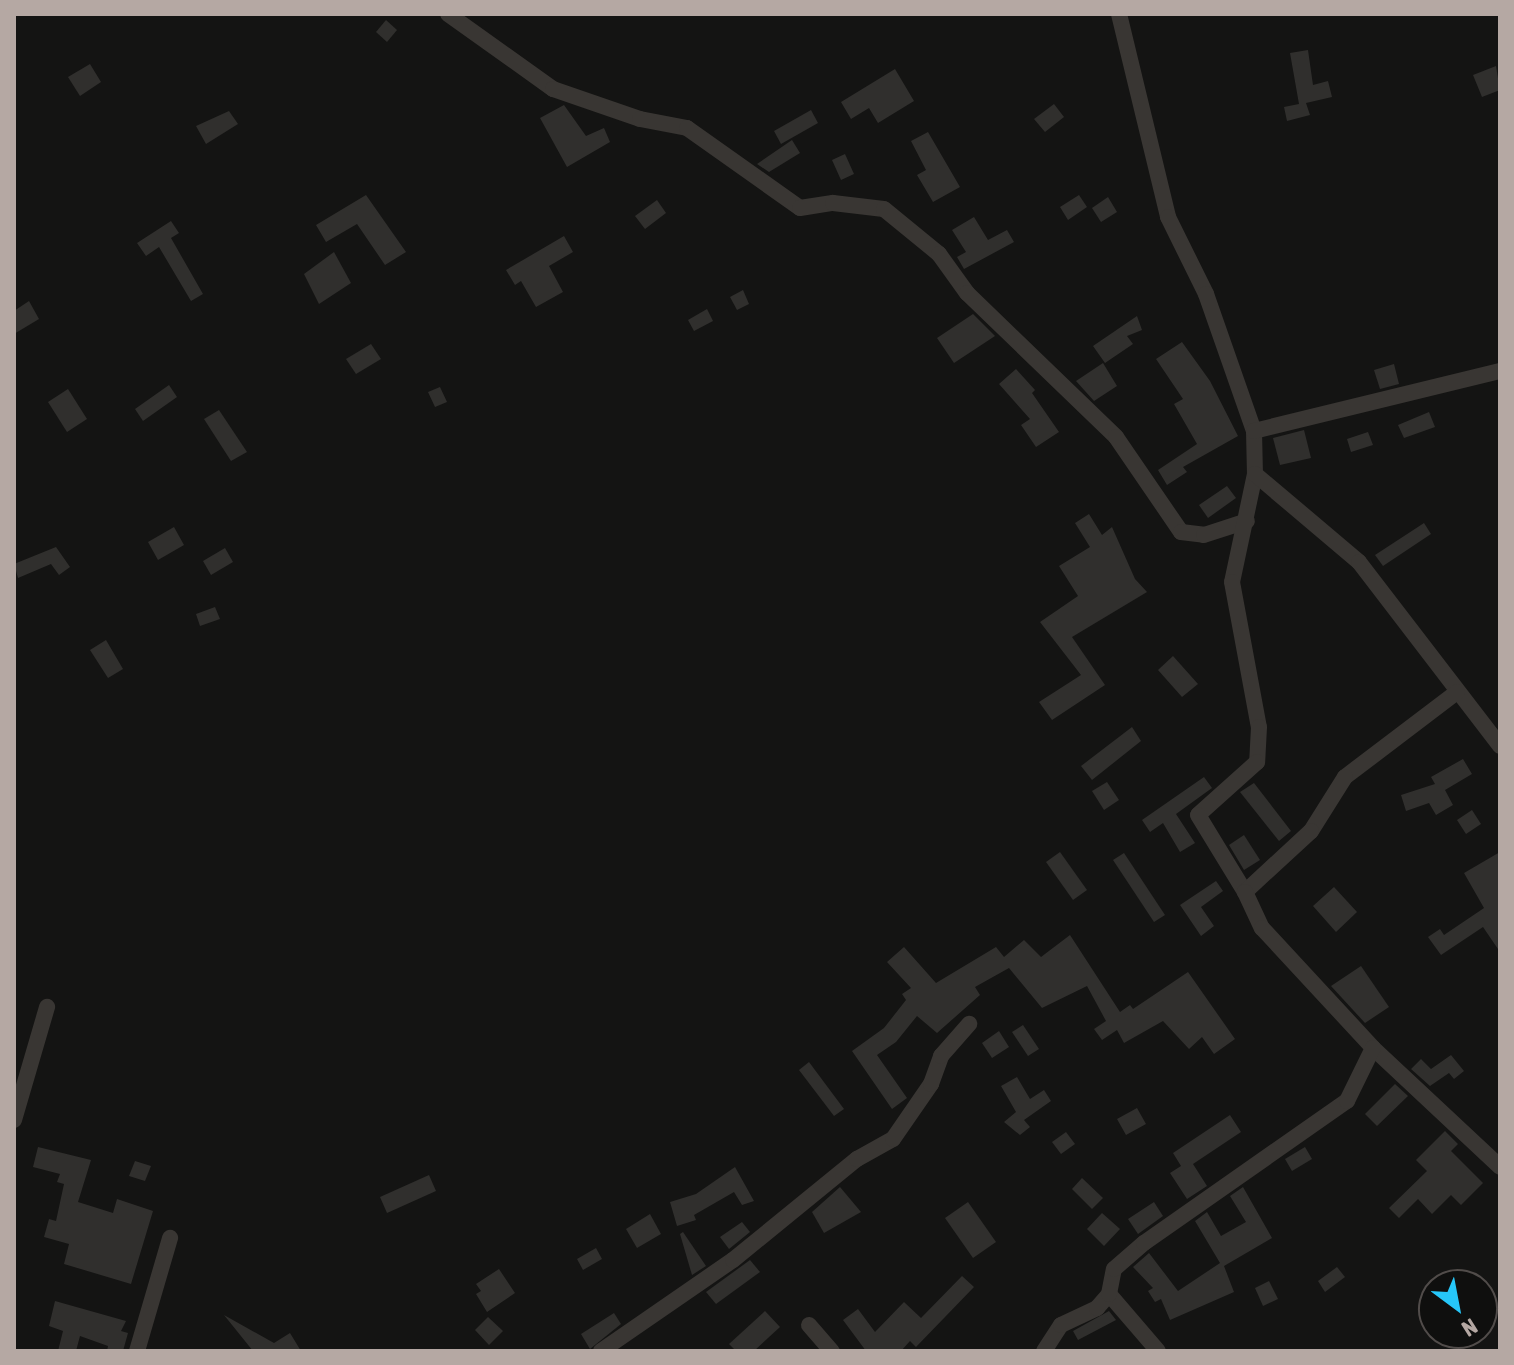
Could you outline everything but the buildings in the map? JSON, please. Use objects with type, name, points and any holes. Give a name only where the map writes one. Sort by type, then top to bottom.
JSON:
[{"type":"street","points":[[448,14],[553,89],[640,119],[687,128],[800,208],[833,203],[884,209],[939,254],[967,293],[1116,437],[1181,532],[1204,535],[1247,521]]},
{"type":"street","points":[[1119,14],[1168,217],[1206,294],[1254,431],[1255,474],[1232,582],[1259,727],[1257,762],[1198,815],[1245,892],[1262,928],[1373,1048],[1500,1167]]},
{"type":"street","points":[[1254,431],[1500,371]]},
{"type":"street","points":[[1255,474],[1359,562],[1500,746]]},
{"type":"street","points":[[1245,892],[1311,831],[1345,777],[1457,692]]},
{"type":"street","points":[[14,1120],[47,1007]]},
{"type":"street","points":[[601,1351],[733,1260],[857,1159],[893,1139],[931,1084],[941,1056],[969,1024]]},
{"type":"street","points":[[1044,1351],[1061,1325],[1097,1308],[1109,1294],[1114,1269],[1144,1243],[1347,1101],[1373,1048]]},
{"type":"street","points":[[137,1351],[170,1238]]},
{"type":"street","points":[[1109,1294],[1158,1351]]},
{"type":"street","points":[[809,1325],[832,1351]]}]
